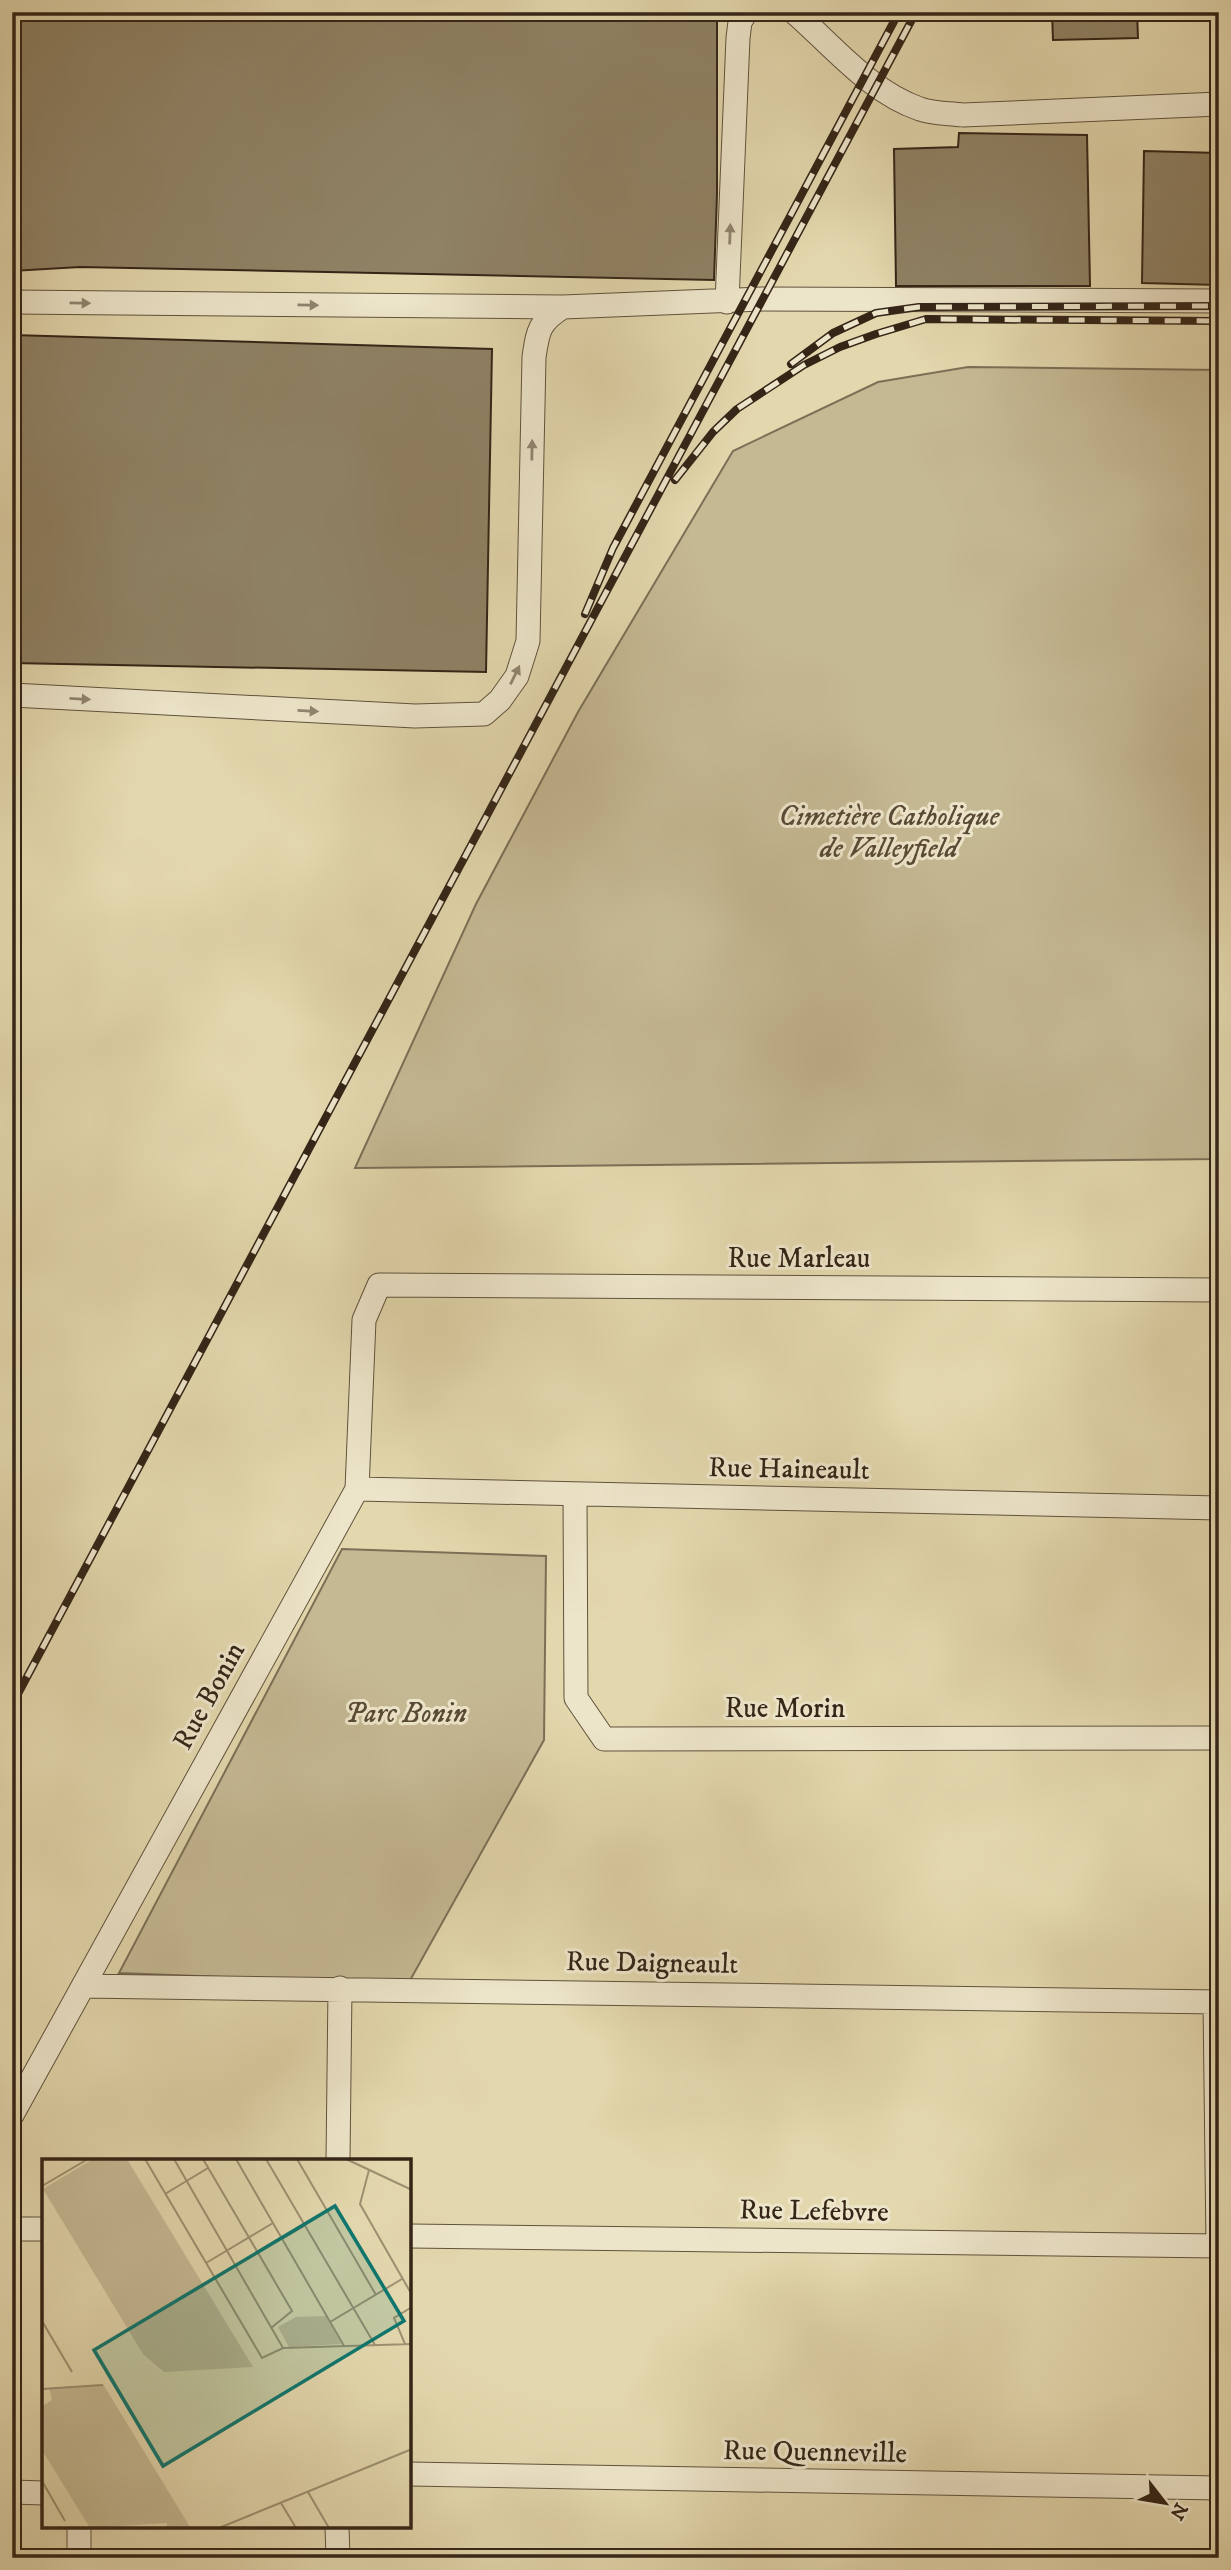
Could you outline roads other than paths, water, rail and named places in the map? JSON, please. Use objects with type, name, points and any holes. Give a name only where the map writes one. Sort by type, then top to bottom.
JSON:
[{"type":"street","points":[[727,302],[738,38],[740,22],[746,12]]},
{"type":"street","points":[[797,14],[876,85],[898,100],[923,110],[963,115],[1219,104]]},
{"type":"street","points":[[12,302],[563,307],[762,299],[1219,301]]},
{"type":"street","points":[[12,695],[415,716],[484,713],[500,700],[517,676],[528,641],[534,357],[538,330],[548,316],[563,307]]},
{"type":"street","name":"Rue Marleau","points":[[379,1285],[1219,1290]]},
{"type":"street","name":"Rue Bonin","points":[[12,2115],[357,1489],[363,1320],[379,1285]]},
{"type":"street","name":"Rue Haineault","points":[[357,1489],[1219,1508]]},
{"type":"street","name":"Rue Morin","points":[[575,1494],[576,1698],[604,1739],[1219,1738]]},
{"type":"street","name":"Rue Daigneault","points":[[83,1986],[1217,2002]]},
{"type":"street","points":[[338,2159],[340,1988]]},
{"type":"street","points":[[1217,2002],[1219,2246]]},
{"type":"street","points":[[12,2229],[42,2229]]},
{"type":"street","name":"Rue Lefebvre","points":[[411,2236],[1219,2246]]},
{"type":"street","name":"Rue Quenneville","points":[[411,2474],[1219,2488]]},
{"type":"street","points":[[12,2492],[42,2493]]},
{"type":"street","points":[[79,2528],[79,2558]]},
{"type":"street","points":[[337,2528],[338,2558]]},
{"type":"railway","points":[[585,614],[613,548],[899,12]]},
{"type":"railway","points":[[12,1705],[916,12]]},
{"type":"railway","points":[[791,364],[833,333],[876,313],[919,307],[1219,306]]},
{"type":"railway","points":[[675,480],[713,432],[737,409],[804,365],[840,347],[926,319],[1219,321]]},
{"type":"park label","name":"Cimetière Catholique de Valleyfield","points":[[889,832]]},
{"type":"park label","name":"Parc Bonin","points":[[406,1713]]}]
